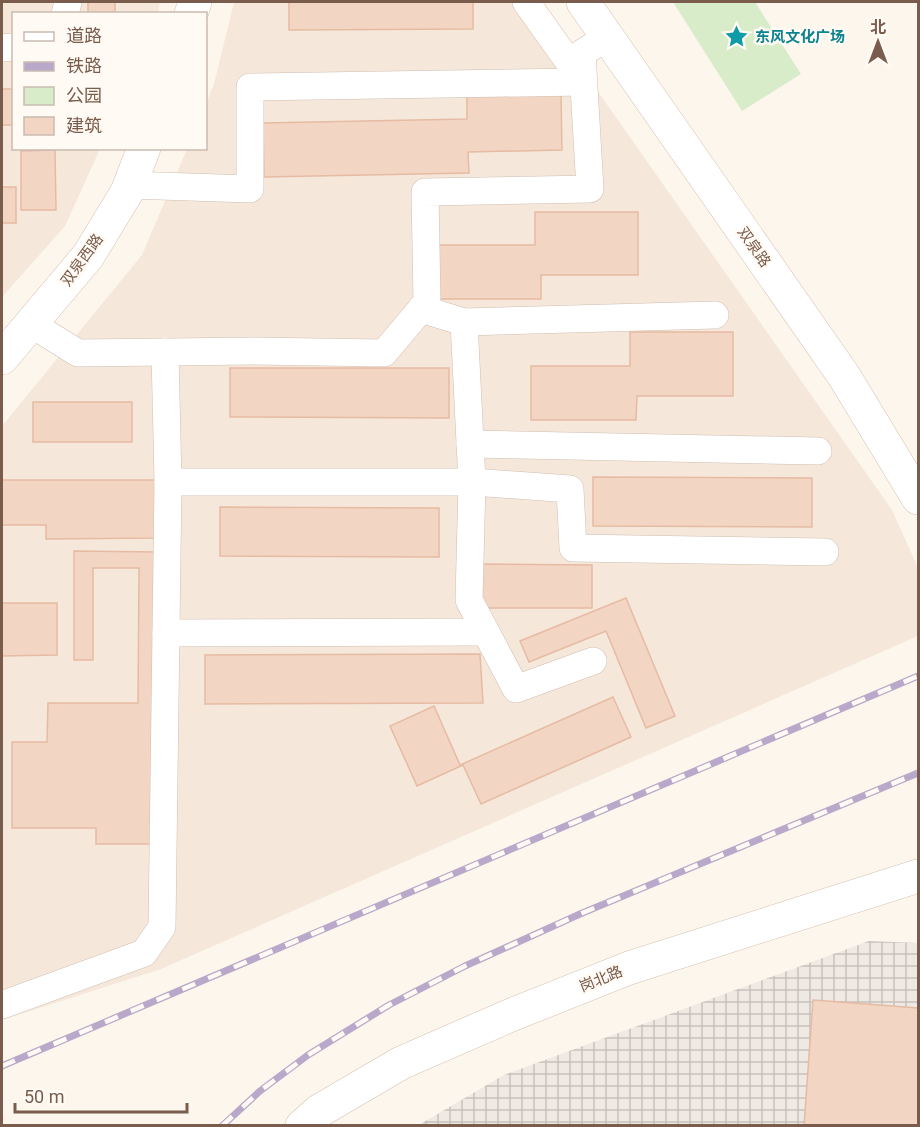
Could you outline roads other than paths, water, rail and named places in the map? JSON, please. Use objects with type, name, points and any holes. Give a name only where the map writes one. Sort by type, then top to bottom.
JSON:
[{"type":"main road","name":"双泉路","points":[[583,2],[844,376],[918,498]]},
{"type":"main road","name":"双泉西路","points":[[2,358],[88,256],[127,192],[143,150]]},
{"type":"main road","name":"岗北路","points":[[302,1125],[320,1111],[401,1063],[511,1015],[629,968],[918,876]]},
{"type":"street","points":[[526,2],[583,82]]},
{"type":"street","points":[[31,324],[78,353],[384,353],[427,302],[425,192],[590,189],[582,53],[608,37]]},
{"type":"street","points":[[129,185],[250,189],[250,87],[583,82]]},
{"type":"street","points":[[421,309],[464,322],[715,315]]},
{"type":"street","points":[[464,322],[472,482],[469,600],[516,689],[593,661]]},
{"type":"street","points":[[2,1005],[144,953],[162,927],[168,482],[165,352]]},
{"type":"street","points":[[470,444],[819,452]]},
{"type":"street","points":[[168,482],[472,482],[570,489],[573,548],[825,552]]},
{"type":"street","points":[[166,633],[486,632]]},
{"type":"railway","points":[[2,1066],[918,676]]},
{"type":"railway","points":[[222,1126],[260,1091],[308,1055],[389,1005],[465,966],[580,914],[918,773]]},
{"type":"place","name":"东风文化广场","points":[[737,37]]}]
